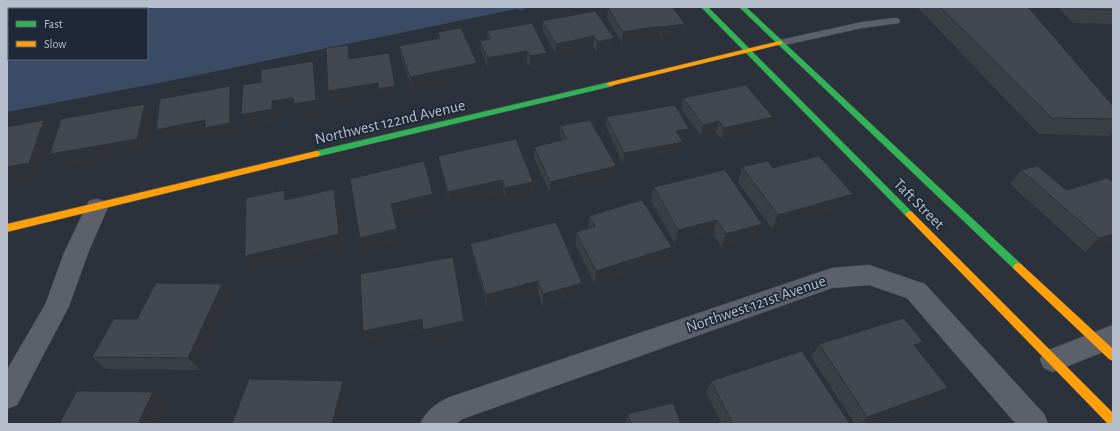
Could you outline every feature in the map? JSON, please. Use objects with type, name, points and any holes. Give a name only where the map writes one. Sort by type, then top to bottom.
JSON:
[{"type":"street","name":"Taft Street","points":[[704,7],[1113,421]]},
{"type":"street","name":"Taft Street","points":[[742,7],[1108,344]]},
{"type":"street","name":"Northwest 122nd Avenue","points":[[7,228],[780,43]]},
{"type":"street","points":[[7,396],[57,306],[76,253],[97,207]]},
{"type":"street","name":"Northwest 121st Avenue","points":[[434,424],[453,409],[832,278],[869,275],[916,291],[1034,424]]},
{"type":"street","points":[[1053,360],[1108,344]]},
{"type":"lane","points":[[780,43],[862,25],[895,21]]},
{"type":"water","points":[[7,7],[531,7],[520,10],[516,9],[169,81],[7,112]]},
{"type":"building","points":[[672,7],[685,24],[623,32],[608,8]]},
{"type":"building","points":[[940,7],[1028,7],[1113,106],[1113,119],[1052,118]]},
{"type":"building","points":[[1081,7],[1113,7],[1113,10],[1083,9]]},
{"type":"building","points":[[595,11],[614,38],[597,42],[594,36],[556,44],[542,21]]},
{"type":"building","points":[[532,23],[547,53],[530,56],[527,51],[487,58],[480,41],[491,39],[487,31]]},
{"type":"building","points":[[461,28],[477,63],[410,77],[399,46],[440,38],[438,32]]},
{"type":"building","points":[[348,45],[349,59],[389,53],[395,86],[378,89],[378,83],[328,91],[326,48]]},
{"type":"building","points":[[313,61],[316,100],[294,104],[293,98],[272,101],[272,109],[241,115],[243,85],[261,82],[261,70]]},
{"type":"building","points":[[746,85],[773,117],[724,128],[719,121],[703,125],[683,98]]},
{"type":"building","points":[[230,86],[230,123],[205,128],[205,120],[156,130],[160,99]]},
{"type":"building","points":[[145,104],[137,139],[50,154],[61,119]]},
{"type":"building","points":[[675,105],[689,129],[676,131],[683,142],[624,153],[606,117]]},
{"type":"building","points":[[44,120],[29,163],[7,167],[7,127]]},
{"type":"building","points":[[590,120],[616,166],[550,182],[534,147],[567,139],[560,126]]},
{"type":"building","points":[[516,139],[533,182],[505,188],[502,180],[448,192],[438,156]]},
{"type":"building","points":[[819,156],[853,194],[778,215],[742,167],[767,161],[773,168]]},
{"type":"building","points":[[424,161],[433,194],[391,204],[397,229],[360,238],[350,179]]},
{"type":"building","points":[[1038,166],[1066,190],[1108,178],[1113,182],[1113,234],[1099,238],[1021,170]]},
{"type":"building","points":[[725,170],[762,224],[726,234],[717,220],[678,230],[654,187]]},
{"type":"building","points":[[334,189],[339,234],[245,256],[246,198],[284,190],[285,200]]},
{"type":"building","points":[[642,200],[672,247],[596,271],[576,232],[595,226],[589,216]]},
{"type":"building","points":[[556,222],[582,283],[543,294],[538,281],[486,295],[470,244]]},
{"type":"building","points":[[453,257],[464,321],[423,330],[422,319],[363,331],[360,274]]},
{"type":"building","points":[[156,283],[222,284],[188,358],[92,357],[114,319],[137,319]]},
{"type":"building","points":[[904,318],[923,342],[914,345],[948,388],[867,417],[819,344]]},
{"type":"building","points":[[802,351],[850,424],[733,424],[711,381]]},
{"type":"building","points":[[249,379],[343,381],[332,424],[232,424]]},
{"type":"building","points":[[77,391],[153,392],[138,424],[59,424]]},
{"type":"building","points":[[673,403],[681,424],[631,424],[628,414]]},
{"type":"traffic: fast","points":[[704,7],[909,214]]},
{"type":"traffic: fast","points":[[742,7],[1018,267]]},
{"type":"traffic: fast","points":[[316,154],[610,84]]},
{"type":"traffic: slow","points":[[610,84],[780,43]]},
{"type":"traffic: slow","points":[[7,228],[316,154]]},
{"type":"traffic: slow","points":[[909,214],[1113,421]]},
{"type":"traffic: slow","points":[[1018,267],[1113,356]]}]
